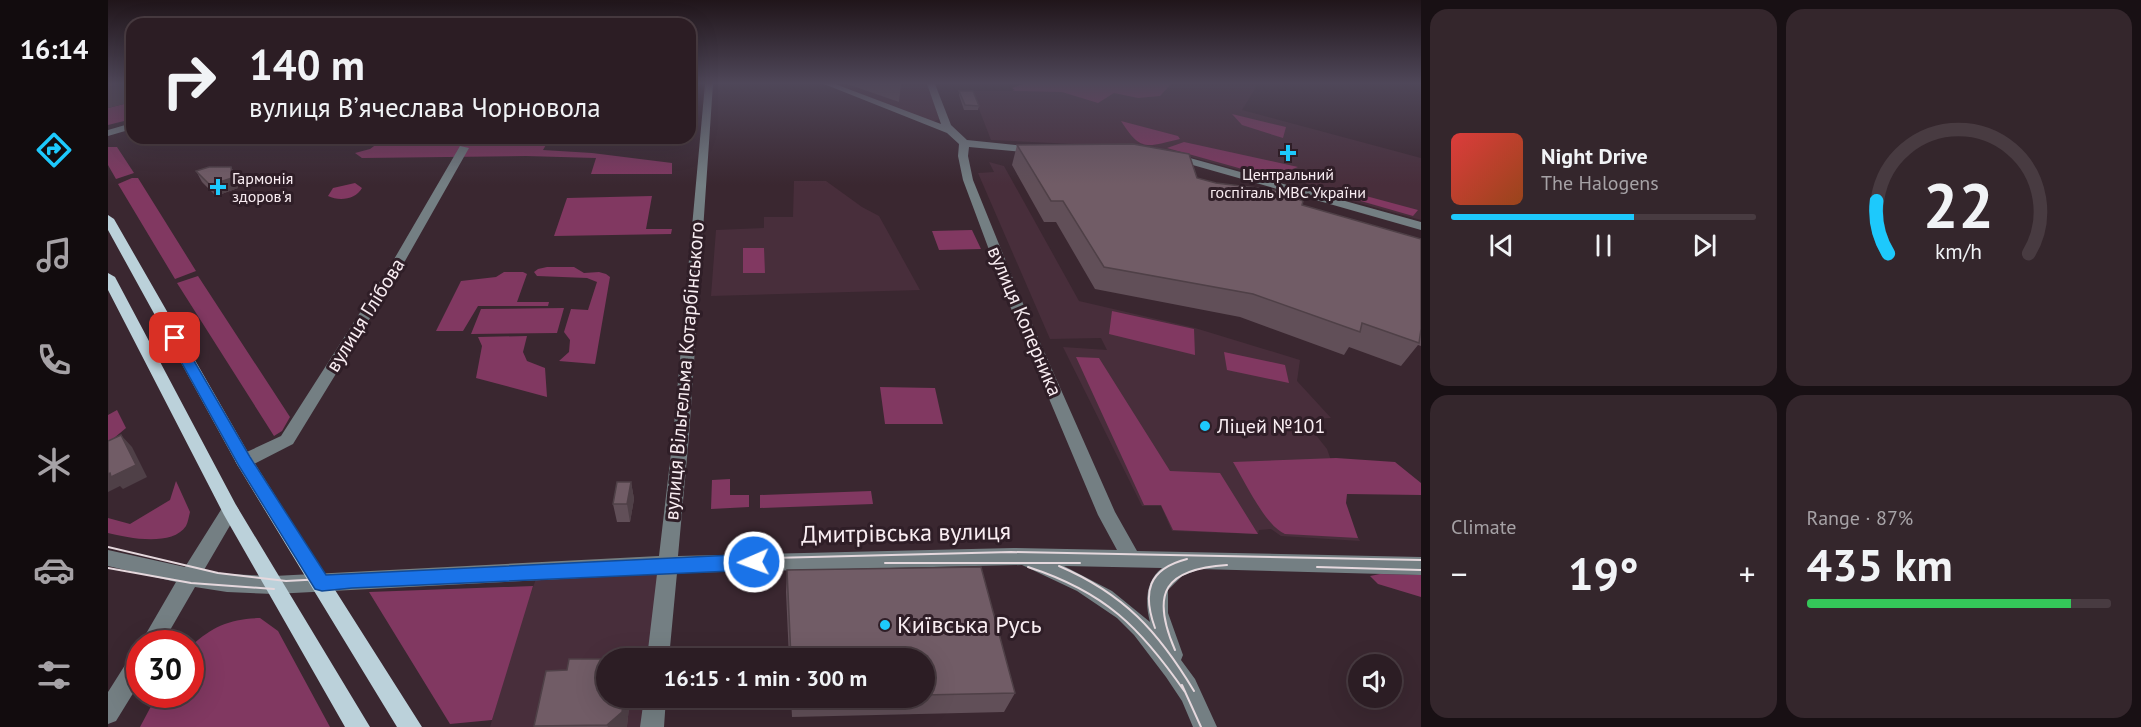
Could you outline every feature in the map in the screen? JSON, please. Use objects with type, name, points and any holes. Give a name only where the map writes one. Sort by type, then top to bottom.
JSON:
[{"type":"main road","points":[[108,219],[244,461],[410,727]]},
{"type":"main road","points":[[108,277],[230,510],[358,727]]},
{"type":"street","name":"вулиця Вільгельма Котарбінського","points":[[659,648],[681,436],[706,118]]},
{"type":"street","points":[[917,118],[948,130],[964,143],[1010,149],[1050,150]]},
{"type":"street","points":[[944,118],[948,130]]},
{"type":"street","points":[[108,133],[126,128]]},
{"type":"street","name":"вулиця Коперника","points":[[964,143],[963,156],[968,180],[1017,306],[1107,515],[1131,558]]},
{"type":"street","name":"вулиця Глібова","points":[[244,461],[287,440],[399,261],[464,148]]},
{"type":"street","points":[[1162,153],[1421,226]]},
{"type":"street","points":[[159,630],[230,510]]},
{"type":"street","name":"Дмитрівська вулиця","points":[[108,558],[227,583],[274,585],[667,565],[1013,556],[1421,566]]},
{"type":"street","points":[[1013,556],[1072,577],[1132,617],[1156,642],[1191,695]]},
{"type":"street","points":[[1205,727],[1163,633],[1155,599],[1157,591],[1169,574],[1182,566],[1211,560]]},
{"type":"street","points":[[108,713],[126,684]]},
{"type":"street","points":[[652,727],[654,708]]},
{"type":"shaded area","points":[[108,118],[126,118],[126,120],[108,125]]},
{"type":"shaded area","points":[[921,118],[940,118],[932,122]]},
{"type":"shaded area","name":"Центральний госпіталь МВС України","points":[[982,118],[1272,118],[1421,158],[1421,220],[1337,197],[1291,177],[1280,181],[1157,148],[991,140]]},
{"type":"shaded area","points":[[1236,118],[1248,118],[1286,127],[1283,138],[1242,125]]},
{"type":"shaded area","points":[[1121,121],[1178,136],[1180,139],[1145,145],[1134,138]]},
{"type":"shaded area","points":[[1184,142],[1298,167],[1271,177],[1167,148]]},
{"type":"shaded area","points":[[377,144],[546,144],[543,150],[592,153],[672,163],[672,174],[591,174],[596,158],[526,156],[362,158],[355,153],[370,149]]},
{"type":"shaded area","points":[[108,147],[117,147],[134,173],[116,179],[108,165]]},
{"type":"shaded area","name":"Ліцей №101","points":[[989,162],[1004,166],[1079,301],[1195,328],[1300,360],[1297,381],[1331,418],[1303,419],[1327,449],[1339,483],[1346,516],[1360,541],[1281,536],[1271,529],[1259,530],[1258,534],[1172,531],[1161,506],[1142,506],[1063,347],[1107,350],[1101,338],[1050,339],[978,173],[994,172]]},
{"type":"shaded area","points":[[138,178],[196,271],[175,279],[118,184]]},
{"type":"shaded area","points":[[794,181],[826,181],[862,207],[879,216],[920,290],[711,296],[716,230],[764,228],[764,217],[793,217]]},
{"type":"shaded area","points":[[355,183],[362,188],[352,197],[338,199],[328,196],[333,188]]},
{"type":"shaded area","points":[[1340,189],[1418,210],[1413,216],[1333,193]]},
{"type":"shaded area","points":[[652,196],[646,229],[672,229],[671,234],[554,236],[567,198]]},
{"type":"shaded area","points":[[972,230],[981,249],[939,250],[932,231]]},
{"type":"shaded area","points":[[743,248],[764,248],[765,273],[743,273]]},
{"type":"shaded area","points":[[547,267],[574,267],[584,273],[599,272],[610,277],[595,364],[559,361],[569,352],[570,340],[564,332],[571,309],[588,310],[597,282],[587,278],[537,276],[534,272]]},
{"type":"shaded area","points":[[504,272],[527,274],[517,302],[549,302],[548,306],[478,306],[463,331],[436,331],[461,281],[496,277]]},
{"type":"shaded area","points":[[198,276],[290,417],[282,431],[274,436],[177,283]]},
{"type":"shaded area","points":[[564,308],[557,333],[471,334],[481,309]]},
{"type":"shaded area","points":[[1112,311],[1194,329],[1195,355],[1109,334]]},
{"type":"shaded area","points":[[527,336],[523,352],[527,361],[545,368],[547,397],[476,378],[482,346],[478,337]]},
{"type":"shaded area","points":[[1224,352],[1285,365],[1289,383],[1227,370]]},
{"type":"shaded area","points":[[1076,357],[1099,358],[1170,471],[1220,473],[1258,534],[1173,530],[1161,505],[1144,505]]},
{"type":"shaded area","points":[[880,387],[935,388],[943,424],[885,424]]},
{"type":"shaded area","points":[[117,410],[126,428],[108,443],[108,415]]},
{"type":"shaded area","points":[[1336,458],[1395,462],[1421,483],[1421,495],[1347,494],[1346,503],[1358,538],[1285,534],[1278,530],[1263,513],[1233,462]]},
{"type":"shaded area","points":[[730,479],[730,495],[749,495],[749,507],[711,509],[712,480]]},
{"type":"shaded area","points":[[176,481],[190,512],[186,526],[179,533],[171,537],[149,539],[108,533],[108,518],[130,524],[170,500]]},
{"type":"shaded area","points":[[871,491],[873,504],[760,508],[760,495]]},
{"type":"shaded area","points":[[660,573],[653,648],[596,648],[596,708],[647,708],[645,727],[490,727],[523,614],[536,579]]},
{"type":"shaded area","points":[[1380,574],[1421,575],[1421,597],[1378,584],[1370,576]]},
{"type":"shaded area","points":[[533,586],[492,720],[450,724],[369,592]]},
{"type":"shaded area","points":[[260,618],[278,631],[330,727],[140,727],[150,708],[204,708],[204,635],[222,625]]},
{"type":"building","points":[[1133,144],[1189,154],[1197,178],[1216,183],[1291,192],[1295,198],[1303,201],[1302,205],[1421,239],[1419,343],[1362,323],[1360,332],[1253,294],[1104,267],[1063,201],[1051,201],[1017,145]]},
{"type":"building","points":[[209,167],[231,167],[232,178],[210,185],[196,171]]},
{"type":"building","points":[[121,435],[136,465],[111,477],[110,473],[108,474],[108,441]]},
{"type":"building","points":[[617,482],[631,482],[627,504],[613,504]]},
{"type":"building","name":"Київська Русь","points":[[981,567],[1015,693],[935,695],[935,648],[791,648],[787,570]]},
{"type":"building","points":[[569,659],[596,659],[596,708],[623,708],[622,712],[607,725],[534,726],[546,671],[567,670]]},
{"type":"tram line","points":[[108,547],[218,573],[286,581],[656,561],[1011,552],[1421,560]]},
{"type":"tram line","points":[[1155,628],[1149,603],[1152,584],[1156,576],[1164,569],[1187,559]]},
{"type":"tram line","points":[[885,563],[1080,563]]},
{"type":"tram line","points":[[1175,650],[1164,613],[1164,599],[1168,587],[1177,578],[1189,572],[1206,567],[1227,565]]},
{"type":"tram line","points":[[1059,566],[1102,589],[1137,616],[1167,650],[1194,691]]},
{"type":"tram line","points":[[1028,567],[1079,588],[1119,614],[1136,630],[1185,692]]},
{"type":"tram line","points":[[1317,567],[1421,570]]},
{"type":"tram line","points":[[108,568],[191,583],[274,589]]},
{"type":"tram line","points":[[397,582],[502,578]]},
{"type":"tram line","points":[[1182,685],[1201,727]]},
{"type":"place","name":"Центральний госпіталь МВС України","points":[[1288,153]]},
{"type":"place","name":"Гармонія здоров'я","points":[[218,187]]},
{"type":"place","name":"Ліцей №101","points":[[1205,426]]},
{"type":"place","name":"Київська Русь","points":[[885,625]]},
{"type":"route","points":[[175,338],[244,461],[322,583],[754,562]]}]
